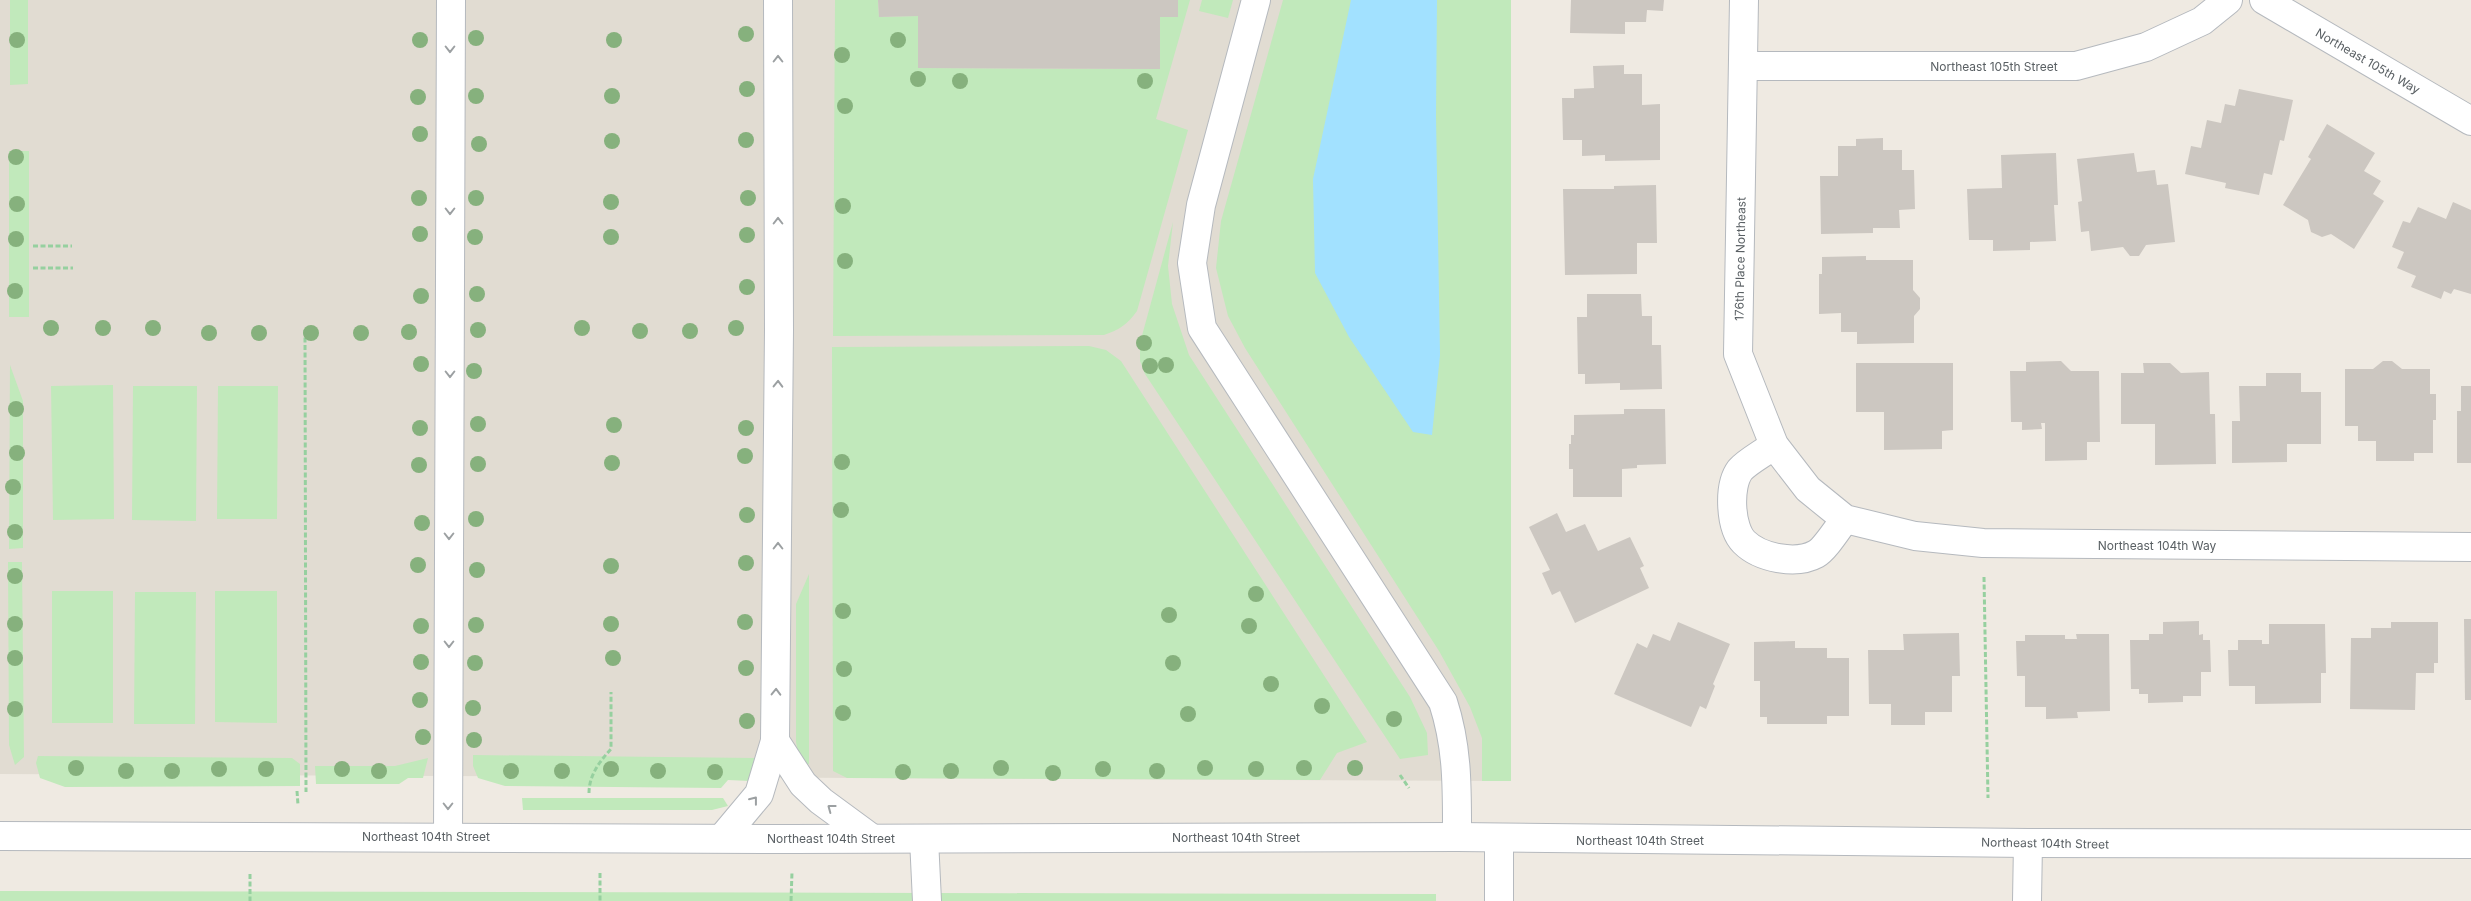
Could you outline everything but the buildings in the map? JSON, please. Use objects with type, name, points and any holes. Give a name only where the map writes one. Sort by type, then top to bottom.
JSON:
[{"type":"street","points":[[448,837],[451,0]]},
{"type":"street","points":[[723,837],[759,794],[775,741],[779,330],[778,0]]},
{"type":"street","points":[[1256,0],[1201,206],[1192,263],[1202,328],[1443,702],[1452,730],[1455,749],[1457,837]]},
{"type":"street","name":"176th Place Northeast","points":[[1744,0],[1738,354],[1774,445],[1808,489]]},
{"type":"street","name":"Northeast 105th Street","points":[[1744,66],[2076,66],[2146,47],[2202,21],[2228,0]]},
{"type":"street","name":"Northeast 105th Way","points":[[2264,0],[2471,121]]},
{"type":"street","points":[[1774,445],[1740,471],[1733,492],[1732,516],[1744,542],[1768,556],[1793,561],[1816,554],[1845,519]]},
{"type":"street","name":"Northeast 104th Way","points":[[1808,489],[1845,519],[1915,536],[1982,543],[2471,547]]},
{"type":"street","points":[[775,741],[803,784],[821,801],[870,837]]},
{"type":"street","name":"Northeast 104th Street","points":[[0,836],[1457,837],[2028,844],[2471,844]]},
{"type":"street","points":[[924,838],[927,901]]},
{"type":"street","points":[[1498,838],[1499,901]]},
{"type":"street","points":[[2027,901],[2028,844]]},
{"type":"path","points":[[33,246],[72,246]]},
{"type":"path","points":[[33,268],[73,268]]},
{"type":"path","points":[[305,330],[306,792]]},
{"type":"path","points":[[1984,576],[1988,798]]},
{"type":"path","points":[[589,792],[589,783],[600,760],[611,749],[611,692]]},
{"type":"path","points":[[1400,774],[1409,788]]},
{"type":"path","points":[[297,791],[298,810]]},
{"type":"path","points":[[600,873],[600,901]]},
{"type":"path","points":[[792,873],[792,901]]},
{"type":"path","points":[[250,874],[250,901]]},
{"type":"shaded area","points":[[0,0],[1511,0],[1511,781],[0,774]]},
{"type":"green space","points":[[10,0],[28,0],[28,84],[10,85]]},
{"type":"green space","points":[[835,0],[878,0],[879,17],[918,16],[919,68],[1159,69],[1160,17],[1178,17],[1178,0],[1190,0],[1156,119],[1188,130],[1137,311],[1127,323],[1119,329],[1104,335],[833,336]]},
{"type":"green space","points":[[1202,0],[1233,0],[1228,18],[1199,11]]},
{"type":"green space","points":[[1283,0],[1511,0],[1511,781],[1482,781],[1482,738],[1470,707],[1439,651],[1245,348],[1228,316],[1216,268],[1221,221]]},
{"type":"green space","points":[[9,151],[29,151],[29,317],[9,317]]},
{"type":"green space","points":[[1173,222],[1168,266],[1172,304],[1189,355],[1410,697],[1427,733],[1428,755],[1400,759],[1145,374],[1140,361],[1140,343]]},
{"type":"green space","points":[[1089,346],[1106,350],[1121,361],[1367,742],[1337,753],[1320,780],[847,778],[833,771],[832,347]]},
{"type":"green space","points":[[10,365],[23,401],[23,548],[9,549]]},
{"type":"green space","points":[[113,385],[114,519],[53,520],[51,386]]},
{"type":"green space","points":[[133,386],[197,386],[196,521],[132,520]]},
{"type":"green space","points":[[218,386],[278,386],[277,519],[217,519]]},
{"type":"green space","points":[[8,562],[22,562],[24,757],[15,765],[9,745]]},
{"type":"green space","points":[[809,574],[809,764],[805,765],[799,757],[796,742],[796,604]]},
{"type":"green space","points":[[52,591],[113,591],[113,723],[52,723]]},
{"type":"green space","points":[[215,591],[277,591],[277,723],[215,722]]},
{"type":"green space","points":[[135,592],[196,592],[195,724],[134,724]]},
{"type":"green space","points":[[473,755],[755,758],[754,773],[750,781],[728,780],[721,788],[505,786],[478,778],[473,766]]},
{"type":"green space","points":[[38,756],[292,758],[300,764],[300,786],[65,787],[40,778],[36,763]]},
{"type":"green space","points":[[428,758],[423,778],[408,778],[399,784],[316,784],[315,766],[395,766]]},
{"type":"green space","points":[[522,798],[723,798],[728,806],[712,810],[523,810]]},
{"type":"green space","points":[[0,891],[1436,894],[1436,901],[0,901]]},
{"type":"water","points":[[1351,0],[1437,0],[1436,116],[1440,355],[1432,435],[1413,432],[1349,337],[1315,273],[1313,179]]}]
